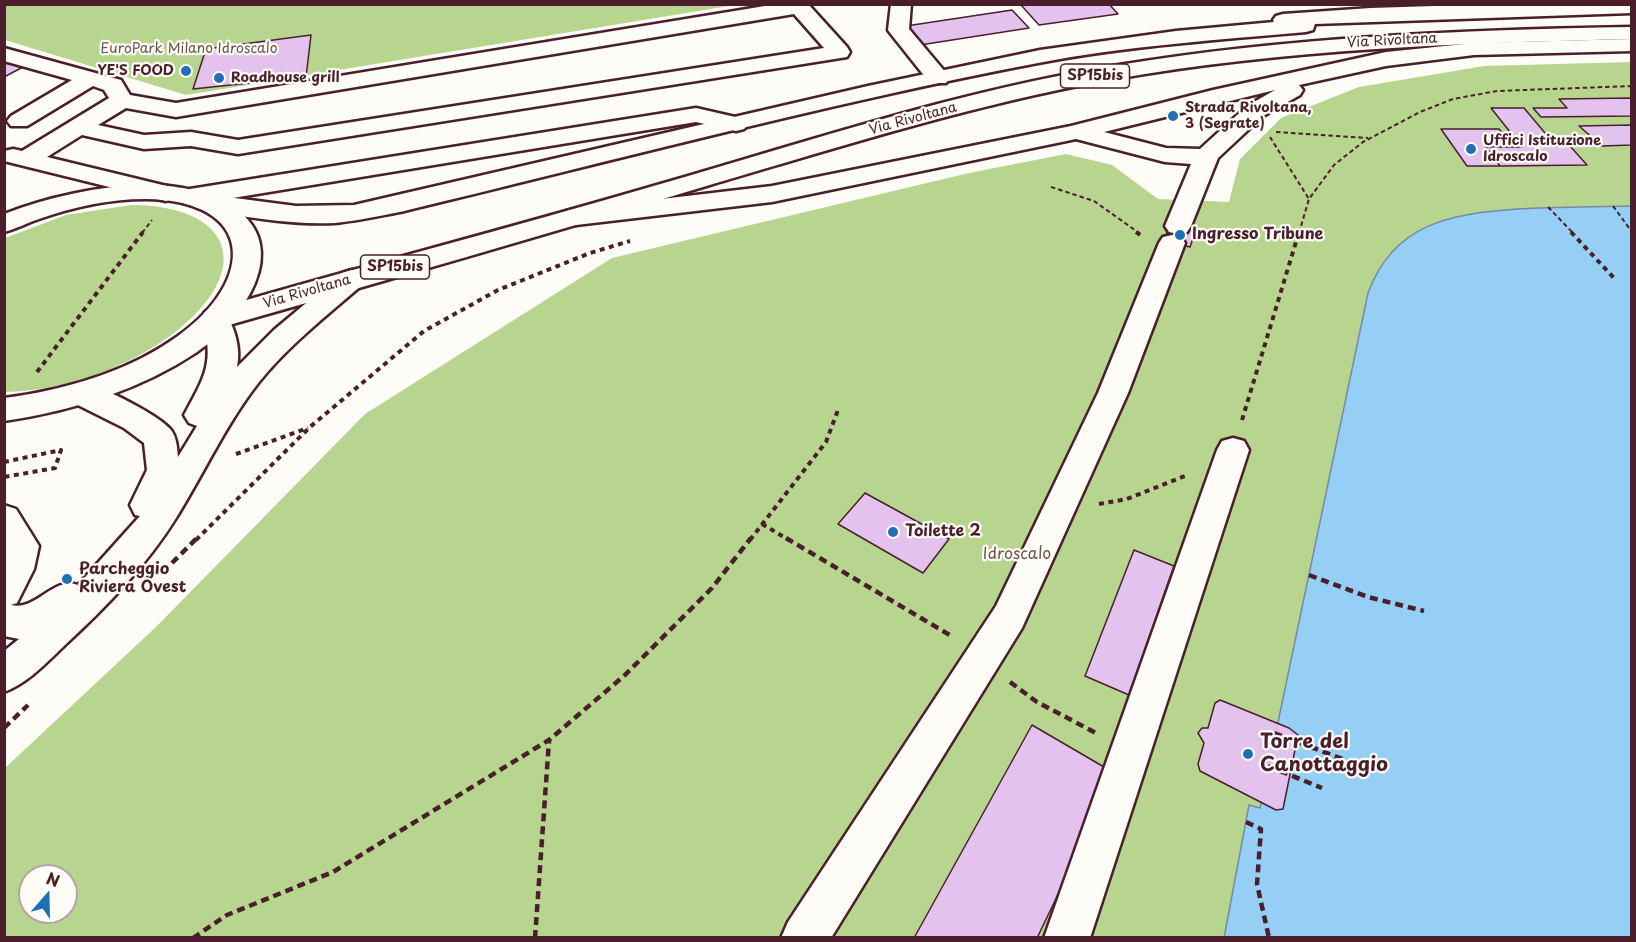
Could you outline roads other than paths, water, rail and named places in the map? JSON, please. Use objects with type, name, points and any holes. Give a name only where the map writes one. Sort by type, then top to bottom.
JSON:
[{"type":"main road","points":[[901,4],[898,30],[938,78]]},
{"type":"main road","points":[[15,156],[78,127],[122,100],[176,110],[799,7],[839,52],[238,147],[191,139],[144,142],[78,127]]},
{"type":"main road","name":"SP15bis","points":[[1176,37],[1246,24],[1326,16],[1632,7]]},
{"type":"main road","name":"Via Rivoltana","points":[[15,156],[252,211],[329,215],[400,204],[736,124],[1040,56],[1176,37],[1334,24],[1632,16]]},
{"type":"main road","name":"Via Rivoltana","points":[[215,319],[976,102],[1117,72],[1211,58],[1374,42],[1632,33]]},
{"type":"main road","points":[[576,217],[772,194],[1071,133],[1214,97],[1396,58],[1474,49],[1632,45]]},
{"type":"main road","points":[[4,54],[113,85],[122,100]]},
{"type":"main road","points":[[804,938],[1009,617],[1113,393],[1190,192],[1207,155],[1255,111],[1288,92],[1365,64]]},
{"type":"main road","points":[[9,122],[90,79]]},
{"type":"main road","points":[[524,143],[518,116],[585,105],[582,92]]},
{"type":"main road","points":[[186,197],[696,115],[736,124]]},
{"type":"main road","points":[[1071,133],[1087,133],[1151,152],[1179,157],[1207,155]]},
{"type":"main road","points":[[1151,152],[1181,176],[1190,192]]},
{"type":"main road","name":"Via Rivoltana","points":[[4,224],[49,208],[90,198],[132,193],[186,197],[220,209],[236,223],[246,241],[247,251],[243,279],[215,319],[189,342],[159,362],[123,380],[84,394],[42,405],[4,410]]},
{"type":"main road","points":[[4,675],[73,615],[133,550],[170,500],[193,458],[248,376],[261,361],[352,279]]},
{"type":"main road","points":[[193,458],[199,417],[219,379],[225,358],[225,343],[215,319]]},
{"type":"main road","points":[[4,619],[11,623],[32,621],[77,592],[133,526],[160,482],[163,470],[159,437],[135,420],[84,394]]},
{"type":"main road","points":[[1067,938],[1233,450]]},
{"type":"main road","points":[[4,519],[21,546],[16,569],[4,592]]},
{"type":"water","points":[[1631,206],[1631,937],[1224,938],[1249,805],[1260,808],[1368,293],[1379,269],[1393,251],[1409,237],[1447,219],[1469,214],[1517,209]]},
{"type":"place","name":"YE'S FOOD","points":[[186,71]]},
{"type":"place","name":"Roadhouse grill","points":[[219,78]]},
{"type":"place","name":"Strada Rivoltana, 3 (Segrate)","points":[[1173,116]]},
{"type":"place","name":"Uffici Istituzione Idroscalo","points":[[1471,149]]},
{"type":"place","name":"Ingresso Tribune","points":[[1180,235]]},
{"type":"place","name":"Toilette 2","points":[[893,532]]},
{"type":"place","name":"Parcheggio Riviera Ovest","points":[[67,579]]},
{"type":"place","name":"Torre del Canottaggio","points":[[1248,754]]},
{"type":"park label","name":"EuroPark Milano Idroscalo","points":[[189,49]]},
{"type":"park label","name":"Idroscalo","points":[[1017,555]]}]
